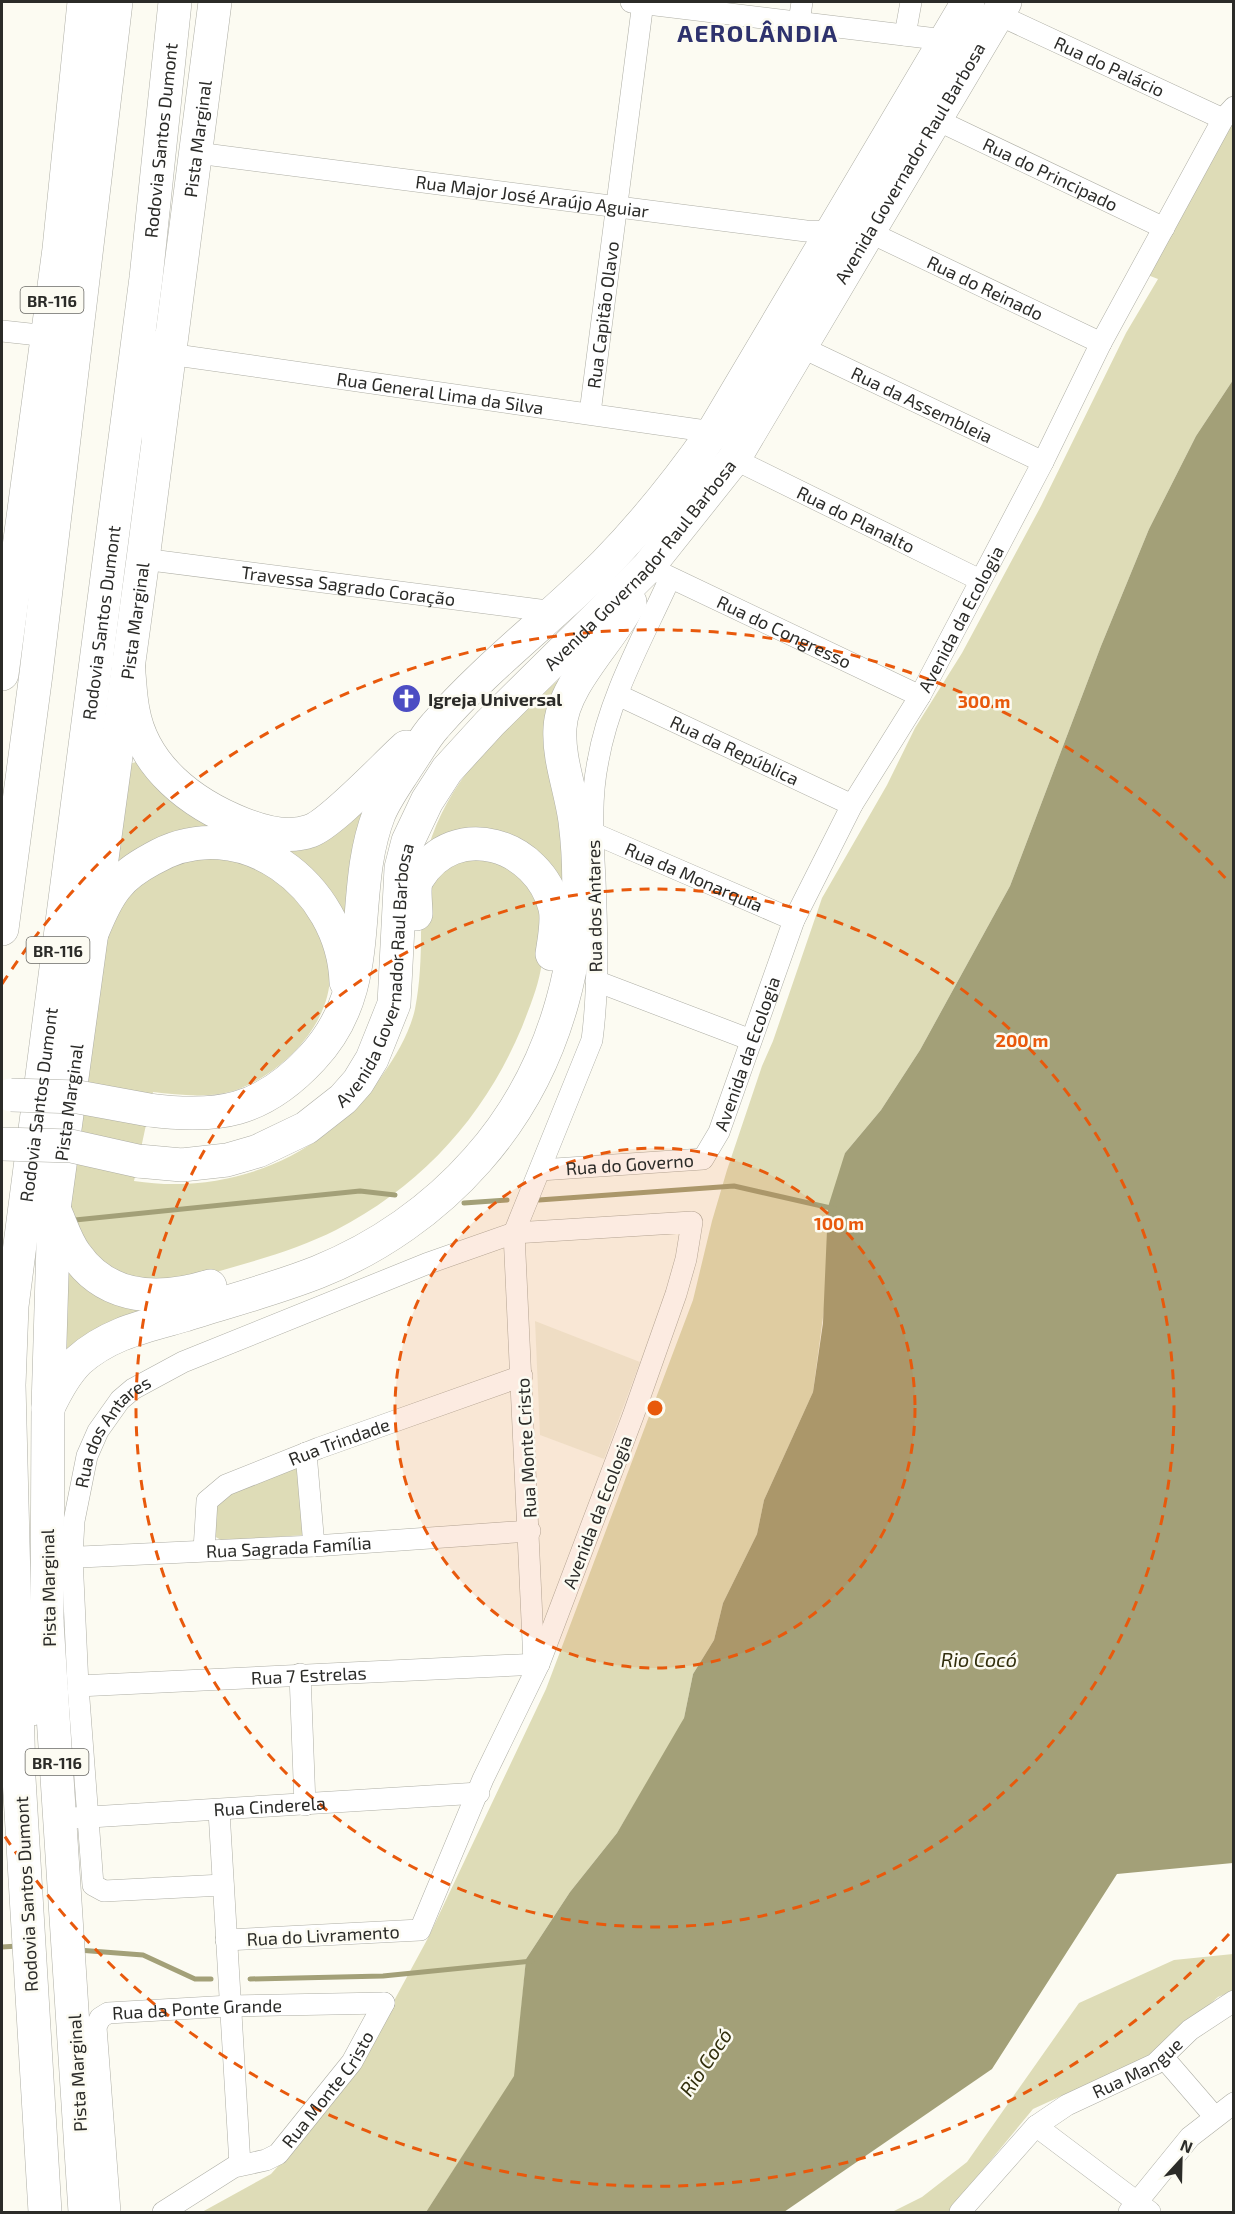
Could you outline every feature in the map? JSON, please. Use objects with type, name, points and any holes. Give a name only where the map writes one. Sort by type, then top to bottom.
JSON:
[{"type":"main road","name":"BR-116","points":[[2,674],[12,597],[9,542],[48,336],[84,2]]},
{"type":"main road","name":"BR-116","points":[[2,929],[116,2]]},
{"type":"main road","name":"Rodovia Santos Dumont","points":[[45,2212],[20,1778],[9,1385],[12,1306],[146,278],[175,2]]},
{"type":"main road","name":"Pista Marginal","points":[[85,2212],[66,1901],[74,1818],[47,1622],[59,1558],[48,1408],[54,1209],[89,940],[143,559],[215,2]]},
{"type":"main road","name":"Avenida Governador Raul Barbosa","points":[[7,1095],[78,1097],[190,1116],[227,1113],[290,1081],[315,1056],[336,1026],[357,968],[367,862],[379,814],[396,784],[434,727],[638,529],[677,483],[713,432],[945,40],[990,6]]},
{"type":"main road","name":"Avenida Governador Raul Barbosa","points":[[2,1144],[71,1146],[138,1161],[182,1165],[227,1160],[258,1151],[297,1133],[325,1114],[358,1082],[372,1059],[394,1004],[401,868],[408,841],[427,801],[447,770],[489,723],[659,572],[734,459],[935,119],[990,6]]},
{"type":"main road","points":[[146,278],[158,438]]},
{"type":"main road","points":[[12,597],[71,382]]},
{"type":"main road","points":[[48,1408],[67,1374],[77,1362],[119,1334],[315,1274],[359,1254],[385,1238],[440,1196],[476,1161],[502,1129],[530,1082],[551,1038],[570,975],[578,901],[575,820],[564,769],[560,727],[565,706],[575,686],[623,617],[659,572]]},
{"type":"main road","points":[[128,664],[133,711],[139,731],[163,771],[194,800],[231,819],[272,833],[294,834],[322,826],[413,741],[434,727]]},
{"type":"main road","points":[[89,940],[116,886],[137,868],[163,853],[195,842],[233,845],[271,858],[302,880],[324,908],[340,944],[346,975],[346,1003]]},
{"type":"main road","points":[[54,1209],[75,1255],[94,1276],[119,1290],[142,1296],[172,1295],[303,1258],[382,1218],[427,1181],[475,1129],[523,1049],[548,979],[554,938],[555,910],[546,885],[531,866],[510,850],[485,844],[461,846],[439,854],[417,879],[415,950],[408,982],[394,1004]]},
{"type":"main road","points":[[20,1778],[47,1622]]},
{"type":"street","points":[[639,2],[800,12],[905,35],[945,40]]},
{"type":"street","name":"Rua Capitão Olavo","points":[[590,412],[617,208],[639,2]]},
{"type":"street","points":[[905,35],[911,2]]},
{"type":"street","name":"Rua do Palácio","points":[[990,6],[1228,113]]},
{"type":"street","name":"Avenida da Ecologia","points":[[713,1144],[794,921],[852,805],[920,696],[1101,343],[1228,113]]},
{"type":"street","name":"Rua do Principado","points":[[935,119],[1164,228]]},
{"type":"street","name":"Rua Major José Araújo Aguiar","points":[[197,153],[806,231],[869,231]]},
{"type":"street","name":"Rua do Reinado","points":[[869,231],[1101,343]]},
{"type":"street","points":[[2,331],[48,336]]},
{"type":"street","name":"Rua da Assembleia","points":[[801,347],[1042,462]]},
{"type":"street","name":"Rua General Lima da Silva","points":[[169,354],[590,412],[713,432]]},
{"type":"street","name":"Rua do Planalto","points":[[734,459],[980,580]]},
{"type":"street","name":"Travessa Sagrado Coração","points":[[143,559],[555,612]]},
{"type":"street","name":"Rua dos Antares","points":[[514,1233],[592,1040],[596,1012],[597,934],[593,833],[598,761],[659,572]]},
{"type":"street","name":"Rua do Congresso","points":[[659,572],[920,696]]},
{"type":"street","name":"Rua da República","points":[[618,695],[852,805]]},
{"type":"street","name":"Rua da Monarquia","points":[[593,833],[794,921]]},
{"type":"street","points":[[596,981],[751,1040]]},
{"type":"street","name":"Rua do Governo","points":[[540,1170],[702,1159],[713,1144]]},
{"type":"street","name":"Avenida da Ecologia","points":[[536,1663],[633,1416],[676,1293],[686,1259],[692,1222]]},
{"type":"street","name":"Rua dos Antares","points":[[223,1885],[104,1891],[95,1887],[74,1818],[78,1686],[59,1558],[74,1521],[87,1456],[107,1416],[133,1389],[183,1362],[426,1264],[514,1233],[692,1222]]},
{"type":"street","name":"Rua Monte Cristo","points":[[420,1930],[536,1663],[514,1233]]},
{"type":"street","name":"Rua Trindade","points":[[204,1551],[205,1509],[212,1495],[226,1485],[306,1453],[522,1376]]},
{"type":"street","points":[[306,1453],[314,1546]]},
{"type":"street","name":"Rua Sagrada Família","points":[[59,1558],[314,1546],[530,1531]]},
{"type":"street","name":"Rua 7 Estrelas","points":[[78,1686],[536,1663]]},
{"type":"street","points":[[300,1674],[305,1805]]},
{"type":"street","name":"Rua Cinderela","points":[[74,1818],[219,1811],[478,1793]]},
{"type":"street","points":[[219,1811],[240,2165]]},
{"type":"street","name":"Rua do Livramento","points":[[226,1940],[420,1930]]},
{"type":"street","name":"Rua Mangue","points":[[960,2212],[1036,2126],[1067,2105],[1143,2072],[1163,2057],[1190,2030],[1233,2001]]},
{"type":"street","name":"Rua Monte Cristo","points":[[163,2212],[240,2165],[266,2160],[278,2154],[340,2078],[384,2003]]},
{"type":"street","name":"Rua da Ponte Grande","points":[[110,2212],[96,2027],[100,2018],[108,2013],[230,2006],[384,2003]]},
{"type":"street","points":[[1163,2057],[1214,2116]]},
{"type":"street","points":[[1036,2126],[1139,2209],[1175,2152],[1214,2116],[1233,2103]]},
{"type":"shaded area","points":[[1233,118],[1233,380],[1196,436],[1149,529],[1101,646],[1010,886],[920,1050],[881,1110],[845,1153],[813,1392],[764,1500],[757,1534],[723,1603],[714,1640],[693,1674],[684,1718],[678,1731],[617,1833],[570,1892],[526,1959],[515,2076],[426,2212],[202,2212],[271,2174],[288,2155],[357,2069],[428,1938],[546,1689],[693,1300],[727,1170],[822,898],[887,785],[915,728],[962,653],[1041,506],[1126,333],[1158,279],[1145,274]]},
{"type":"shaded area","points":[[564,675],[570,892],[549,868],[428,849],[450,798],[482,753]]},
{"type":"shaded area","points":[[144,760],[248,835],[109,877],[125,765]]},
{"type":"shaded area","points":[[376,786],[353,859],[347,896],[345,934],[271,842]]},
{"type":"shaded area","points":[[225,850],[306,895],[329,961],[329,989],[324,1008],[315,1026],[303,1042],[289,1057],[256,1081],[239,1089],[218,1094],[153,1092],[134,1181],[170,1184],[206,1182],[241,1175],[274,1164],[305,1148],[334,1127],[360,1103],[393,1059],[413,1018],[420,971],[422,897],[426,884],[442,862],[498,855],[544,899],[541,971],[522,1027],[507,1059],[470,1119],[423,1170],[396,1192],[336,1230],[296,1247],[168,1286],[150,1284],[118,1272],[92,1251],[82,1237],[70,1204],[106,920],[156,866]]},
{"type":"shaded area","points":[[62,1244],[181,1303],[54,1369]]},
{"type":"shaded area","points":[[535,1321],[640,1362],[604,1459],[540,1435]]},
{"type":"shaded area","points":[[299,1466],[304,1535],[223,1541],[212,1535],[218,1496]]},
{"type":"shaded area","points":[[1233,1954],[1233,1991],[1218,1997],[1153,2054],[1033,2109],[948,2212],[892,2212],[922,2197],[967,2162],[1079,2003],[1174,1960]]},
{"type":"water","name":"Rio Cocó","points":[[1233,380],[1233,1863],[1117,1874],[992,2069],[784,2212],[426,2212],[514,2076],[526,1959],[570,1892],[617,1833],[684,1718],[693,1674],[714,1640],[723,1603],[757,1534],[764,1500],[813,1392],[823,1323],[828,1207],[845,1153],[881,1110],[920,1050],[1010,886],[1101,646],[1149,529],[1196,436]]},
{"type":"waterway","points":[[539,1200],[734,1186],[835,1209]]},
{"type":"waterway","points":[[75,1220],[360,1191],[395,1195]]},
{"type":"waterway","points":[[464,1203],[507,1200]]},
{"type":"waterway","points":[[2,1947],[18,1946]]},
{"type":"waterway","points":[[78,1950],[143,1955],[195,1979],[211,1979]]},
{"type":"waterway","points":[[250,1979],[383,1976],[532,1961]]},
{"type":"place","name":"Igreja Universal","points":[[407,699]]},
{"type":"district","name":"AEROLÂNDIA","points":[[758,32]]}]
